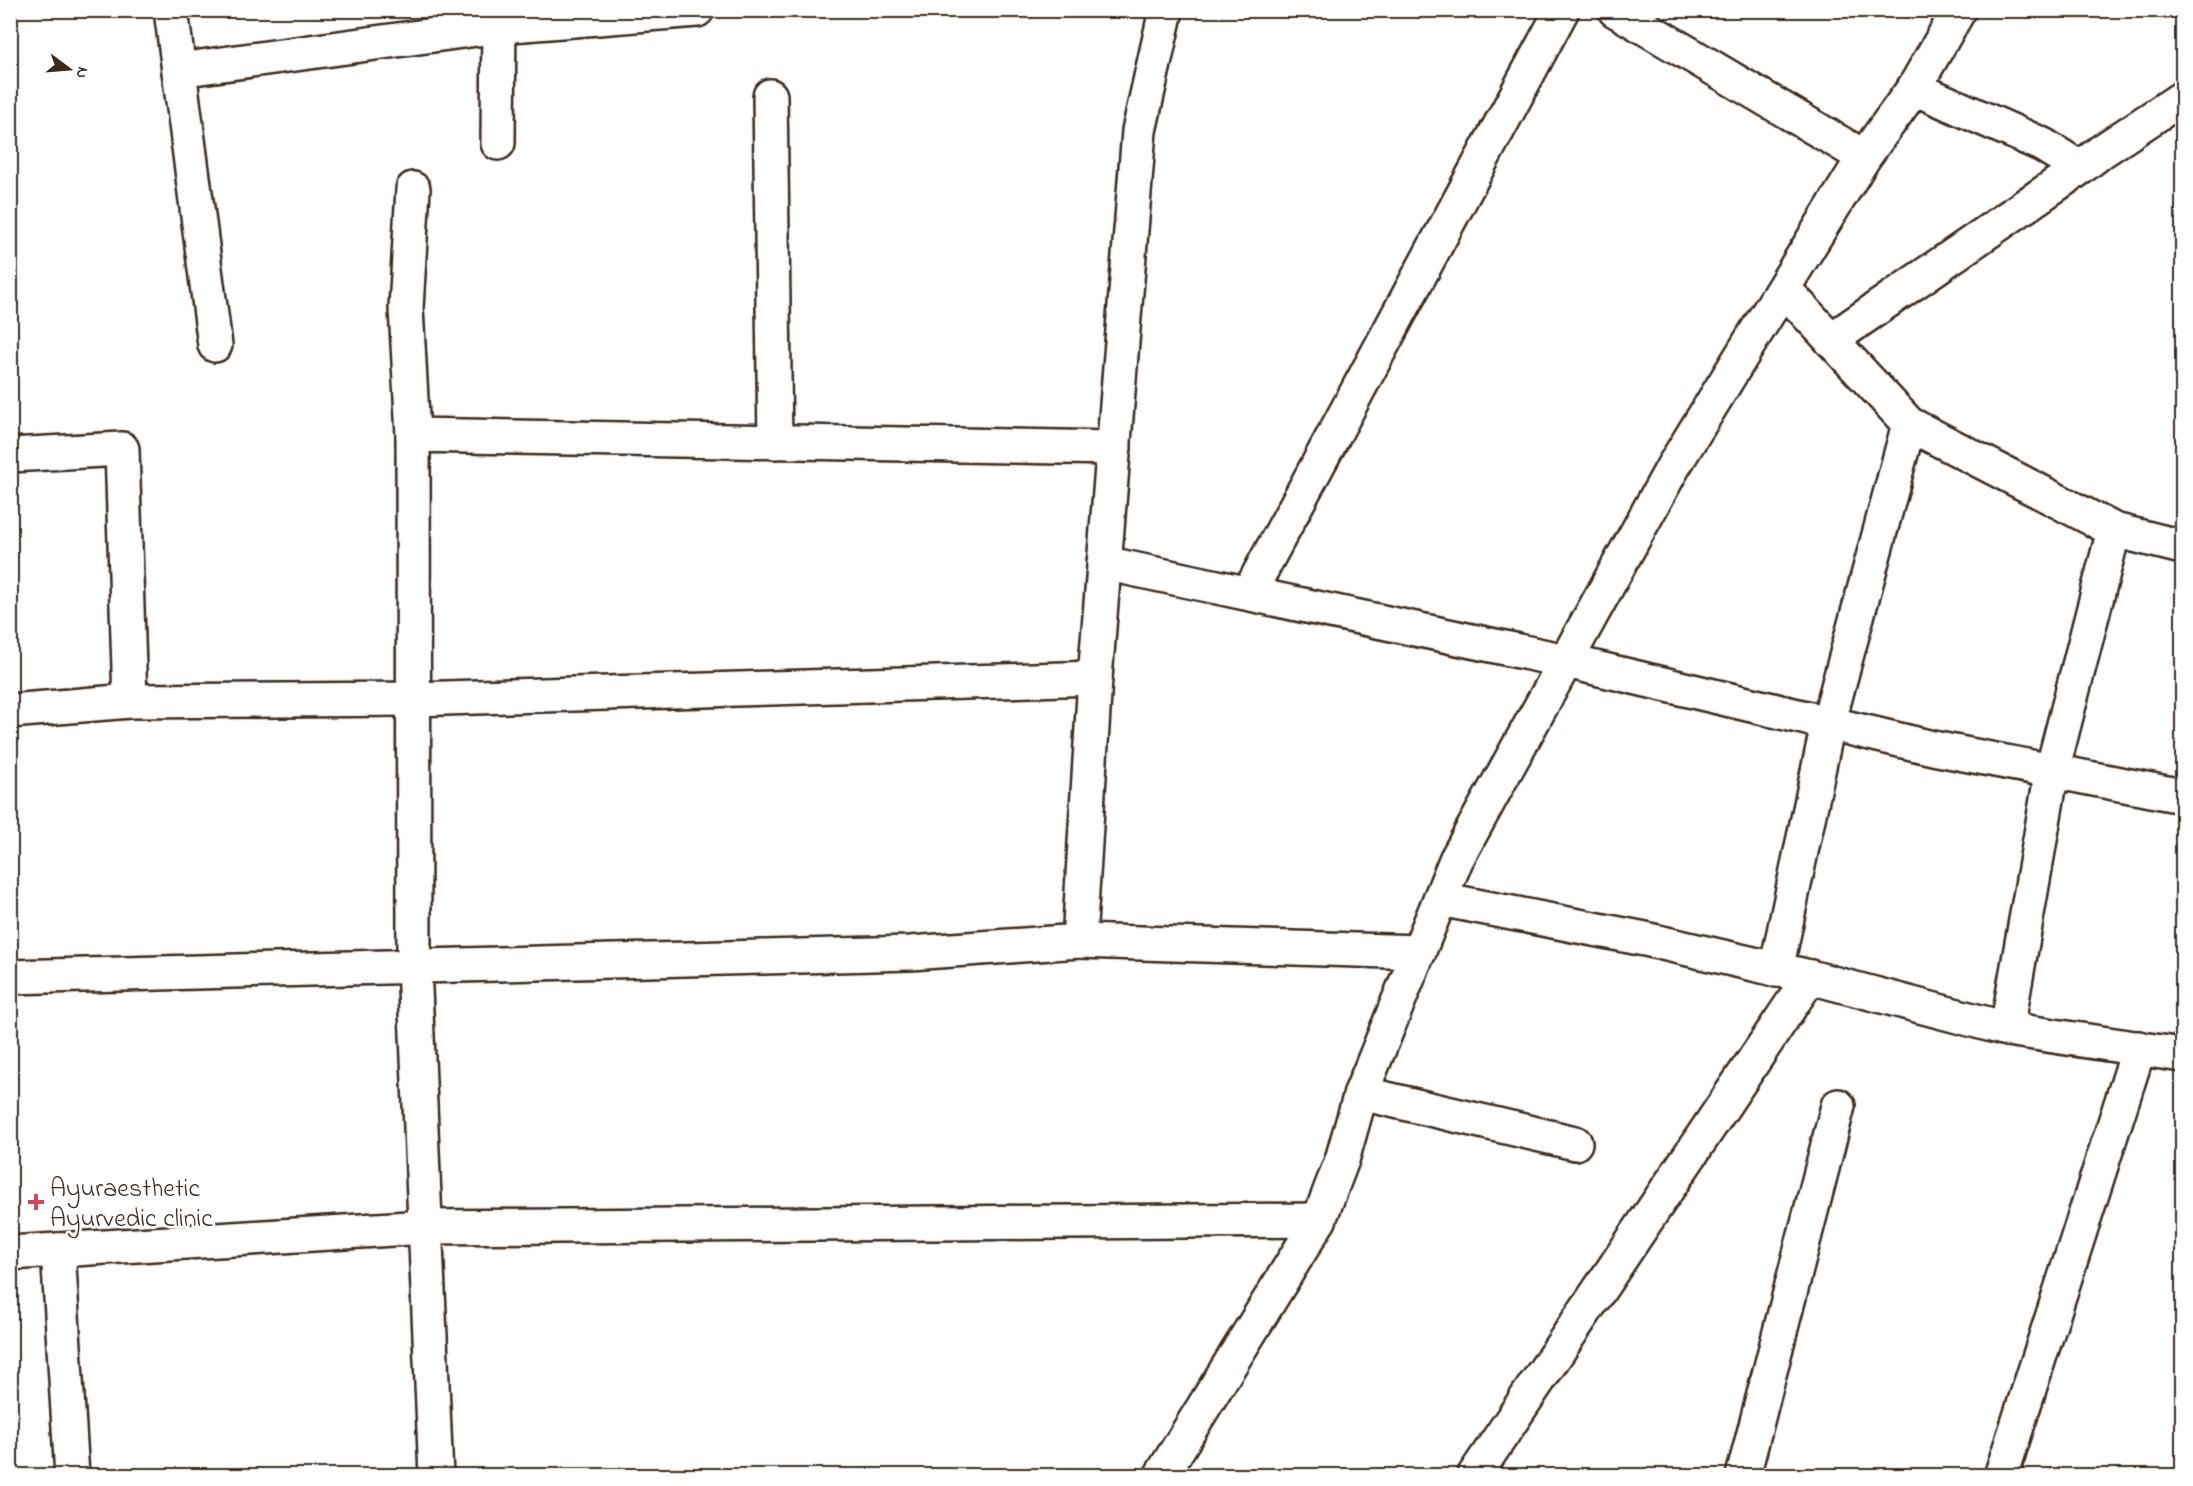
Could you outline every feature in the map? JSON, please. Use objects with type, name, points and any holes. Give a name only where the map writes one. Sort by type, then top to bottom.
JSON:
[{"type":"street","points":[[171,10],[215,345]]},
{"type":"street","points":[[179,70],[499,18],[697,10]]},
{"type":"street","points":[[1079,941],[1095,678],[1139,131],[1166,10]]},
{"type":"street","points":[[1249,593],[1562,10]]},
{"type":"street","points":[[1615,10],[1864,157]]},
{"type":"street","points":[[1161,1476],[1320,1220],[1342,1160],[1360,1093],[1456,860],[1673,467],[1864,157],[1914,88],[1959,10]]},
{"type":"street","points":[[498,143],[499,18]]},
{"type":"street","points":[[1914,88],[2043,145],[2080,168]]},
{"type":"street","points":[[770,96],[775,442]]},
{"type":"street","points":[[1831,340],[2182,98]]},
{"type":"street","points":[[413,189],[406,308],[413,435],[414,965],[436,1476]]},
{"type":"street","points":[[1784,289],[1909,424],[2114,530],[2182,547]]},
{"type":"street","points":[[1776,970],[1828,723],[1909,424]]},
{"type":"street","points":[[413,435],[1114,447]]},
{"type":"street","points":[[10,455],[122,449],[130,701]]},
{"type":"street","points":[[2007,1029],[2052,771],[2114,530]]},
{"type":"street","points":[[1104,563],[1566,661],[1934,748],[2182,796]]},
{"type":"street","points":[[10,711],[130,701],[413,699],[1095,678]]},
{"type":"street","points":[[1440,899],[1645,939],[1810,977],[2007,1029],[2182,1055]]},
{"type":"street","points":[[10,977],[910,953],[1079,941],[1419,952]]},
{"type":"street","points":[[1474,1476],[1810,977]]},
{"type":"street","points":[[2001,1476],[2139,1048]]},
{"type":"street","points":[[1360,1093],[1575,1143]]},
{"type":"street","points":[[1743,1476],[1838,1106]]},
{"type":"street","points":[[10,1252],[425,1227],[1320,1220]]},
{"type":"street","points":[[58,1250],[72,1476]]},
{"type":"place","name":"Ayuraesthetic Ayurvedic clinic","points":[[36,1202]]}]
